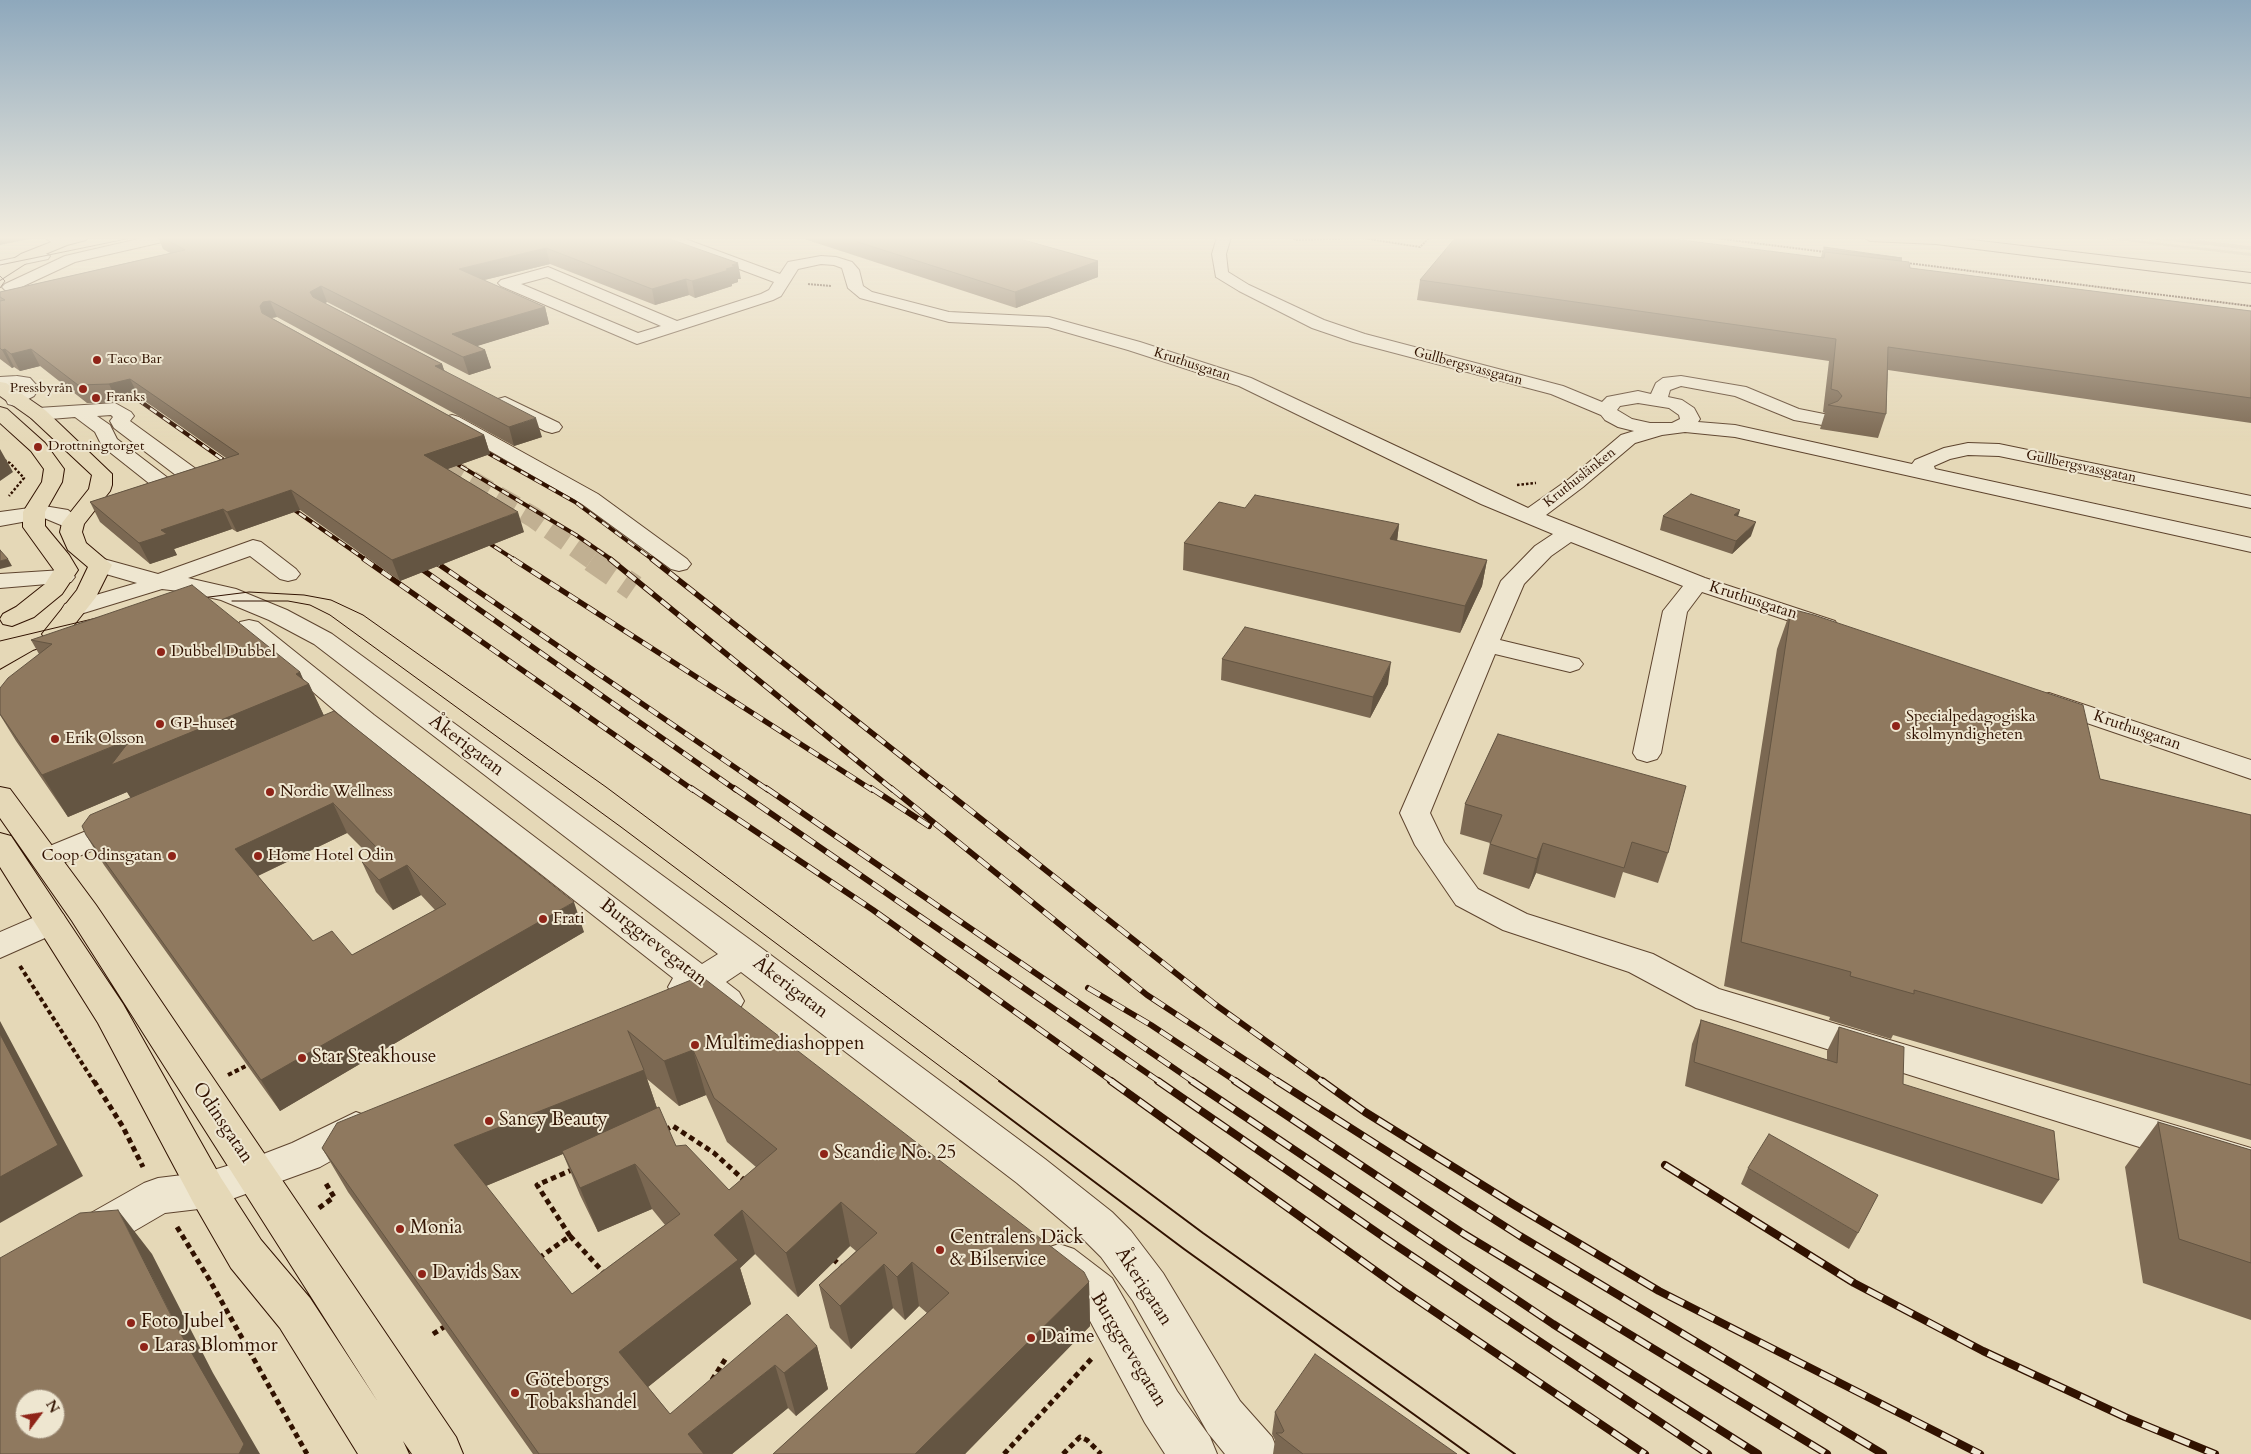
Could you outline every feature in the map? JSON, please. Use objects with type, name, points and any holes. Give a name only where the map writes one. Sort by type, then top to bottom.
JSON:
[{"type":"main road","points":[[0,387],[7,406],[54,469],[52,482],[34,512],[34,528],[61,560],[66,570],[54,588],[41,600],[6,619]]},
{"type":"main road","points":[[6,678],[44,654],[53,642],[60,625],[88,592],[100,564],[84,554],[76,545],[71,532],[77,518],[102,485],[102,474],[38,414],[7,406]]},
{"type":"main road","points":[[6,619],[38,621],[60,625]]},
{"type":"main road","name":"Odinsgatan","points":[[0,796],[46,859],[256,1174],[438,1454]]},
{"type":"main road","points":[[0,843],[111,1014],[207,1190],[246,1254],[295,1313],[385,1454]]},
{"type":"street","name":"Kruthusgatan","points":[[557,305],[637,339],[743,305]]},
{"type":"street","name":"Kruthusgatan","points":[[632,305],[676,326]]},
{"type":"street","name":"Kruthusgatan","points":[[899,305],[930,314],[949,317],[1049,322],[1213,370],[1268,392],[1489,500],[1697,583],[1845,632]]},
{"type":"street","name":"Gullbergsvassgatan","points":[[1279,305],[1318,324],[1359,338],[1557,390],[1658,399],[1675,404],[1685,419]]},
{"type":"street","points":[[0,382],[17,381],[28,385],[30,388],[28,392],[7,406]]},
{"type":"street","points":[[1658,399],[1662,387],[1669,382],[1682,381],[1740,391],[1794,414],[1822,419]]},
{"type":"street","name":"Gullbergsvassgatan","points":[[1557,390],[1618,423]]},
{"type":"street","points":[[491,396],[552,427]]},
{"type":"street","points":[[1618,423],[1608,406],[1612,402],[1629,397]]},
{"type":"street","points":[[0,519],[34,512],[77,518],[122,500],[184,480],[189,473],[121,424],[120,421],[124,416],[115,409],[38,414]]},
{"type":"street","points":[[78,411],[102,429],[109,442],[115,448],[165,486]]},
{"type":"street","points":[[439,414],[590,499],[679,564]]},
{"type":"street","name":"Gullbergsvassgatan","points":[[1657,430],[1685,419],[1735,432],[1925,468],[2251,545]]},
{"type":"street","name":"Kruthuslänken","points":[[1531,516],[1576,483],[1618,423],[1657,430]]},
{"type":"street","name":"Gullbergsvassgatan","points":[[1925,468],[1944,454],[1968,449],[1999,450],[2251,502]]},
{"type":"street","points":[[1570,533],[1543,551],[1513,581],[1415,813],[1430,845],[1467,897],[1515,922],[1641,963],[1708,999],[2251,1165]]},
{"type":"street","points":[[60,625],[160,582],[253,547],[288,574]]},
{"type":"street","points":[[100,564],[160,582]]},
{"type":"street","points":[[0,581],[63,577]]},
{"type":"street","name":"Åkerigatan","points":[[160,582],[187,585],[242,608],[278,615],[323,639],[744,953],[1031,1171],[1097,1225],[1116,1244],[1140,1276],[1215,1404],[1232,1428],[1255,1454]]},
{"type":"street","points":[[1647,753],[1675,611],[1697,583]]},
{"type":"street","points":[[60,625],[163,604],[242,608]]},
{"type":"street","points":[[206,613],[242,608]]},
{"type":"street","name":"Burggrevegatan","points":[[242,608],[364,721],[756,1024]]},
{"type":"street","points":[[1486,645],[1570,664]]},
{"type":"street","points":[[6,678],[61,662]]},
{"type":"street","name":"Kruthusgatan","points":[[2028,693],[2251,770]]},
{"type":"street","points":[[337,733],[364,721]]},
{"type":"street","points":[[46,859],[146,816]]},
{"type":"street","points":[[0,946],[51,922]]},
{"type":"street","points":[[657,999],[702,981],[744,953]]},
{"type":"street","points":[[60,1252],[158,1196],[207,1190],[256,1174],[306,1155],[388,1113]]},
{"type":"street","name":"Burggrevegatan","points":[[1035,1243],[1097,1292],[1161,1407],[1192,1454]]},
{"type":"path","points":[[0,458],[10,463],[24,478],[13,491]]},
{"type":"path","points":[[1489,500],[1519,484],[1538,483]]},
{"type":"path","points":[[655,1134],[673,1126],[714,1152],[750,1185]]},
{"type":"path","points":[[582,1166],[536,1185],[570,1236],[609,1279]]},
{"type":"path","points":[[533,1263],[570,1236]]},
{"type":"path","points":[[830,1256],[851,1276]]},
{"type":"path","points":[[432,1334],[444,1327]]},
{"type":"path","points":[[1004,1454],[1118,1330]]},
{"type":"path","points":[[710,1382],[726,1358]]},
{"type":"path","points":[[1063,1454],[1080,1437],[1087,1440],[1101,1454]]},
{"type":"building","points":[[0,305],[261,305],[262,313],[484,435],[424,455],[518,512],[392,560],[291,490],[227,512],[223,509],[161,530],[167,534],[139,543],[90,502],[239,454],[130,379],[109,384],[78,385],[31,349],[11,354],[5,349],[2,350],[0,348]]},
{"type":"building","points":[[277,305],[328,305],[442,364],[435,366],[536,418],[509,427]]},
{"type":"building","points":[[359,305],[540,305],[545,307],[452,334],[485,350],[463,357]]},
{"type":"building","points":[[1595,305],[2202,305],[2251,311],[2251,398],[1888,347],[1886,414],[1828,405],[1838,401],[1842,396],[1838,391],[1831,389],[1836,339]]},
{"type":"building","points":[[1691,494],[1740,510],[1734,515],[1756,522],[1736,541],[1663,516]]},
{"type":"building","points":[[1255,495],[1399,524],[1390,539],[1487,560],[1465,606],[1184,543],[1219,502],[1245,508]]},
{"type":"building","points":[[0,550],[8,559],[0,561]]},
{"type":"building","name":"GP-huset","points":[[192,585],[300,672],[296,674],[309,684],[111,765],[131,739],[42,775],[0,714],[0,688],[8,678],[52,644],[31,640]]},
{"type":"building","points":[[1791,609],[2083,705],[2100,779],[2251,815],[2251,1085],[1914,990],[1914,994],[1850,976],[1851,972],[1741,942]]},
{"type":"building","points":[[1245,627],[1391,662],[1373,697],[1222,659]]},
{"type":"building","points":[[334,711],[574,902],[261,1080],[86,835],[82,826],[90,815]],"holes":[[[333,803],[381,852],[362,862],[379,880],[407,865],[446,904],[352,955],[332,931],[313,941],[235,849]]]},
{"type":"building","points":[[1498,734],[1686,786],[1668,853],[1632,842],[1624,868],[1543,843],[1537,859],[1490,844],[1502,815],[1465,804]]},
{"type":"building","points":[[701,976],[1084,1272],[1089,1282],[915,1454],[773,1454],[949,1293],[912,1262],[897,1277],[884,1264],[840,1306],[819,1285],[877,1233],[841,1202],[786,1253],[742,1210],[714,1235],[738,1260],[619,1352],[670,1414],[787,1314],[817,1346],[784,1373],[775,1365],[688,1434],[704,1454],[539,1454],[322,1148],[337,1123]],"holes":[[[628,1031],[664,1061],[693,1050],[714,1098],[777,1149],[729,1190],[686,1145],[676,1146],[659,1107],[562,1151],[580,1188],[635,1164],[680,1214],[572,1294],[454,1145],[644,1070]]]},
{"type":"building","points":[[1701,1020],[1837,1063],[1839,1027],[1904,1047],[1903,1084],[2054,1131],[2059,1180],[1694,1062]]},
{"type":"building","points":[[0,1034],[58,1145],[0,1177]]},
{"type":"building","points":[[2158,1122],[2251,1150],[2251,1263],[2179,1239]]},
{"type":"building","points":[[1769,1134],[1878,1195],[1858,1233],[1748,1168]]},
{"type":"building","points":[[118,1210],[178,1329],[244,1444],[239,1454],[0,1454],[0,1258],[80,1213]]},
{"type":"building","points":[[1315,1354],[1457,1454],[1303,1454],[1276,1433],[1284,1431],[1275,1412]]},
{"type":"tunnel","points":[[417,449],[533,517],[594,560]]},
{"type":"tunnel","points":[[592,559],[634,588]]},
{"type":"tram line","points":[[193,599],[249,592],[304,595],[331,600],[363,615],[606,787],[1001,1082]]},
{"type":"tram line","points":[[232,601],[288,601],[310,605],[330,615],[621,827],[961,1082]]},
{"type":"tram line","points":[[0,641],[105,616]]},
{"type":"tram line","points":[[960,1081],[1184,1249],[1469,1454]]},
{"type":"tram line","points":[[999,1081],[1203,1233],[1515,1454]]},
{"type":"railway","points":[[137,399],[235,468]]},
{"type":"railway","points":[[479,448],[575,502],[653,560]]},
{"type":"railway","points":[[447,458],[576,535],[612,560]]},
{"type":"railway","points":[[286,504],[366,560]]},
{"type":"railway","points":[[481,538],[515,560]]},
{"type":"railway","points":[[429,557],[433,560]]},
{"type":"railway","points":[[364,559],[693,790]]},
{"type":"railway","points":[[431,559],[768,790]]},
{"type":"railway","points":[[513,559],[872,790]]},
{"type":"railway","points":[[610,559],[893,790]]},
{"type":"railway","points":[[652,559],[944,790]]},
{"type":"railway","points":[[413,563],[736,790]]},
{"type":"railway","points":[[691,788],[873,910],[1113,1082]]},
{"type":"railway","points":[[734,788],[1160,1082]]},
{"type":"railway","points":[[766,788],[1194,1082]]},
{"type":"railway","points":[[871,788],[929,826]]},
{"type":"railway","points":[[891,788],[1147,995],[1279,1082]]},
{"type":"railway","points":[[942,788],[1216,1005],[1323,1082]]},
{"type":"railway","points":[[1088,988],[1151,1025],[1237,1082]]},
{"type":"railway","points":[[1111,1081],[1401,1289],[1645,1454]]},
{"type":"railway","points":[[1158,1081],[1388,1240],[1708,1454]]},
{"type":"railway","points":[[1192,1081],[1553,1324],[1758,1454]]},
{"type":"railway","points":[[1235,1081],[1464,1234],[1827,1454]]},
{"type":"railway","points":[[1277,1081],[1520,1236],[1883,1454]]},
{"type":"railway","points":[[1322,1081],[1365,1112],[1516,1206],[1659,1291],[1980,1454]]},
{"type":"railway","points":[[1665,1165],[1854,1283],[1983,1351],[2125,1417],[2215,1454]]},
{"type":"place","name":"Taco Bar","points":[[97,360]]},
{"type":"place","name":"Pressbyrån","points":[[83,389]]},
{"type":"place","name":"Franks","points":[[96,398]]},
{"type":"place","name":"Drottningtorget","points":[[38,447]]},
{"type":"place","name":"Dubbel Dubbel","points":[[161,652]]},
{"type":"place","name":"GP-huset","points":[[160,724]]},
{"type":"place","name":"Specialpedagogiska skolmyndigheten","points":[[1896,726]]},
{"type":"place","name":"Erik Olsson","points":[[55,739]]},
{"type":"place","name":"Nordic Wellness","points":[[270,792]]},
{"type":"place","name":"Coop Odinsgatan","points":[[172,856]]},
{"type":"place","name":"Home Hotel Odin","points":[[258,856]]},
{"type":"place","name":"Frati","points":[[543,919]]},
{"type":"place","name":"Multimediashoppen","points":[[695,1045]]},
{"type":"place","name":"Star Steakhouse","points":[[302,1058]]},
{"type":"place","name":"Sancy Beauty","points":[[489,1121]]},
{"type":"place","name":"Scandic No. 25","points":[[824,1154]]},
{"type":"place","name":"Monia","points":[[400,1229]]},
{"type":"place","name":"Centralens Däck & Bilservice","points":[[940,1250]]},
{"type":"place","name":"Davids Sax","points":[[422,1274]]},
{"type":"place","name":"Foto Jubel","points":[[131,1323]]},
{"type":"place","name":"Daime","points":[[1031,1338]]},
{"type":"place","name":"Laras Blommor","points":[[144,1347]]},
{"type":"place","name":"Göteborgs Tobakshandel","points":[[515,1393]]}]
